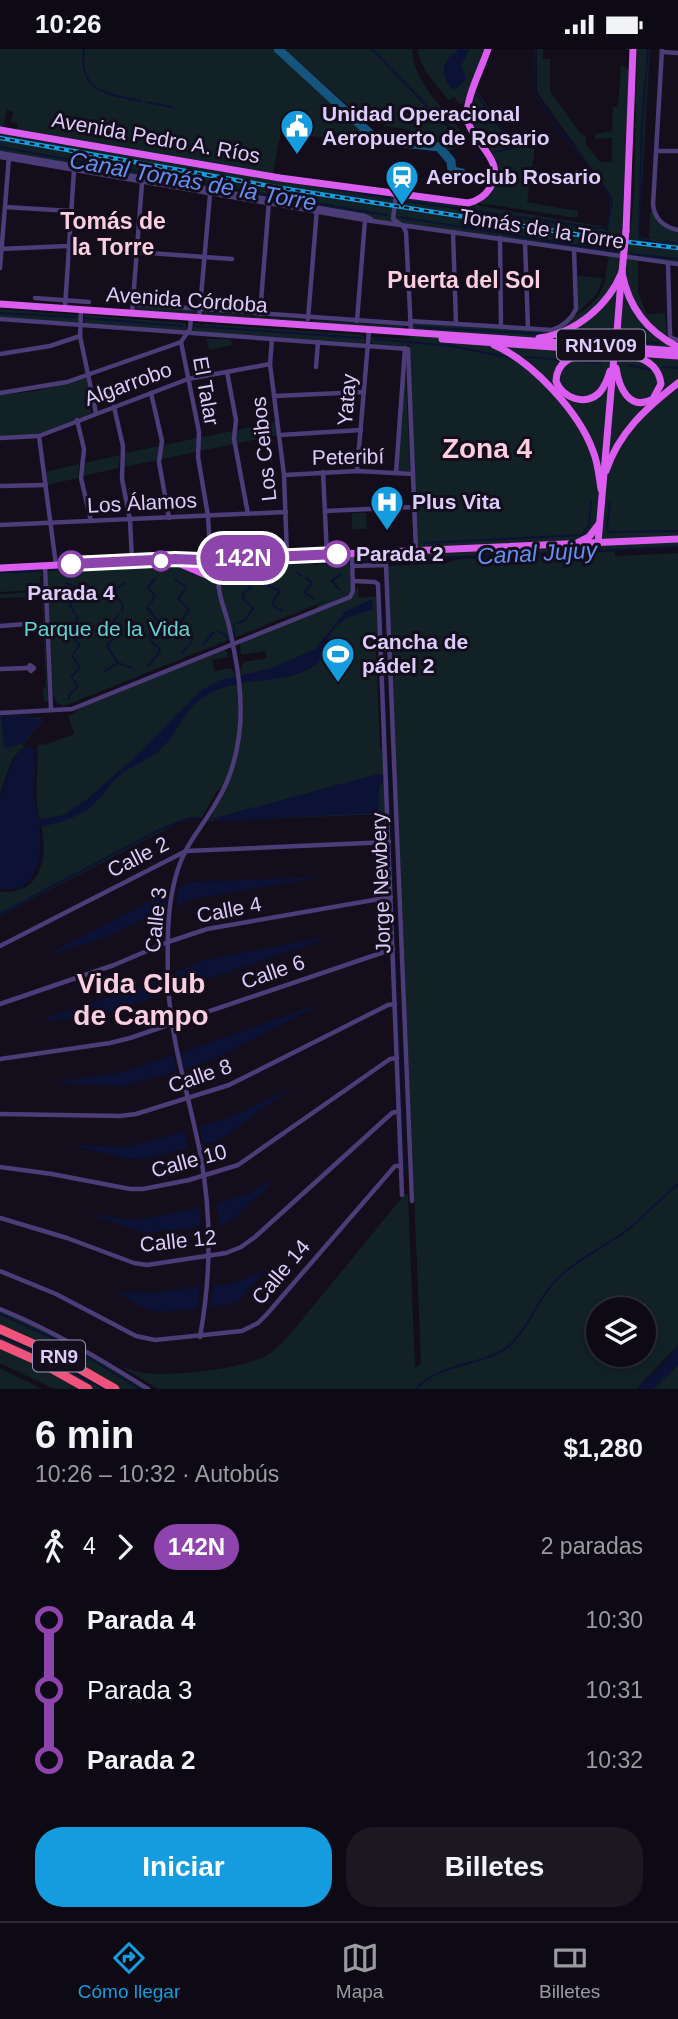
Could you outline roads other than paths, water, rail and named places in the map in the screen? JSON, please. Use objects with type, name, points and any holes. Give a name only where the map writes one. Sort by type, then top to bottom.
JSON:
[{"type":"highway","name":"RN9","points":[[0,1329],[56,1355],[116,1389]]},
{"type":"highway","name":"RN9","points":[[0,1344],[40,1362],[88,1389]]},
{"type":"main road","name":"Avenida Pedro A. Ríos","points":[[0,129],[280,178],[461,203],[473,202],[487,192],[494,176],[492,159],[471,130],[467,117],[468,103],[488,49]]},
{"type":"main road","points":[[598,543],[626,231],[634,49]]},
{"type":"main road","points":[[525,339],[547,337],[572,327],[612,293],[622,272]]},
{"type":"main road","points":[[622,272],[632,305],[646,326],[678,351]]},
{"type":"main road","name":"Avenida Córdoba","points":[[0,305],[65,305],[81,310],[195,319],[308,322],[370,331],[616,354],[678,351]]},
{"type":"main road","name":"Avenida Córdoba","points":[[370,331],[411,325],[525,339],[678,351]]},
{"type":"main road","points":[[487,342],[509,351],[530,366],[574,417],[594,451],[601,489]]},
{"type":"main road","points":[[602,351],[573,357],[560,365],[556,381],[564,394],[583,399],[600,393],[616,354]]},
{"type":"main road","points":[[616,354],[646,360],[657,370],[661,384],[653,399],[645,403],[636,402],[624,394],[619,384],[616,354]]},
{"type":"main road","points":[[601,489],[611,456],[626,431],[678,383]]},
{"type":"main road","points":[[600,523],[604,534],[616,542]]},
{"type":"main road","points":[[577,544],[589,537],[600,523]]},
{"type":"main road","points":[[0,568],[678,539]]},
{"type":"main road","points":[[203,575],[199,566],[205,559]]},
{"type":"main road","points":[[216,560],[221,566],[220,573]]},
{"type":"main road","points":[[167,561],[184,564],[203,575],[220,573],[235,560]]},
{"type":"street","points":[[678,53],[662,51],[653,205],[659,220],[667,227],[678,230]]},
{"type":"street","points":[[656,151],[678,151]]},
{"type":"street","points":[[0,155],[365,218],[358,321]]},
{"type":"street","points":[[0,268],[9,157]]},
{"type":"street","points":[[65,305],[74,169]]},
{"type":"street","points":[[132,314],[142,181]]},
{"type":"street","points":[[0,393],[48,386],[88,375],[181,342],[201,309],[210,193]]},
{"type":"street","points":[[396,194],[392,216],[407,232],[411,325]]},
{"type":"street","points":[[260,314],[269,202]]},
{"type":"street","points":[[5,207],[71,211]]},
{"type":"street","points":[[308,322],[317,210]]},
{"type":"street","name":"Tomás de la Torre","points":[[365,218],[678,264]]},
{"type":"street","points":[[453,232],[456,324]]},
{"type":"street","points":[[500,239],[501,327]]},
{"type":"street","points":[[525,242],[528,328]]},
{"type":"street","points":[[1,249],[68,246]]},
{"type":"street","points":[[133,304],[260,314],[308,322],[456,324],[552,330],[564,325],[573,317],[576,309],[574,249]]},
{"type":"street","points":[[136,252],[232,259]]},
{"type":"street","points":[[668,263],[671,338],[678,340]]},
{"type":"street","points":[[35,298],[65,305],[89,302]]},
{"type":"street","points":[[81,310],[80,336],[96,413]]},
{"type":"street","points":[[0,319],[407,349]]},
{"type":"street","name":"Yatay","points":[[357,471],[370,331]]},
{"type":"street","points":[[0,354],[50,346],[80,336]]},
{"type":"street","name":"Los Ceibos","points":[[272,339],[270,364],[284,475],[287,557]]},
{"type":"street","name":"El Talar","points":[[181,342],[199,432],[198,457],[208,516],[210,550]]},
{"type":"street","points":[[316,367],[318,342]]},
{"type":"street","points":[[396,473],[407,349]]},
{"type":"street","points":[[407,349],[416,551]]},
{"type":"street","name":"Algarrobo","points":[[0,437],[39,436],[188,379],[270,364]]},
{"type":"street","points":[[227,372],[236,420],[234,439],[248,514]]},
{"type":"street","points":[[274,396],[364,392]]},
{"type":"street","points":[[151,393],[162,441],[159,462],[169,518]]},
{"type":"street","points":[[114,407],[123,446],[122,479],[130,520],[132,562]]},
{"type":"street","points":[[77,420],[84,449],[81,478],[91,521]]},
{"type":"street","points":[[280,435],[361,430]]},
{"type":"street","points":[[39,436],[56,565]]},
{"type":"street","name":"Peteribí","points":[[284,475],[357,471],[413,474]]},
{"type":"street","points":[[323,472],[327,555]]},
{"type":"street","points":[[0,487],[46,485]]},
{"type":"street","points":[[325,511],[414,507]]},
{"type":"street","name":"Los Álamos","points":[[0,526],[286,512]]},
{"type":"street","points":[[205,559],[210,550],[216,560]]},
{"type":"street","points":[[1,712],[72,709],[352,595],[352,554]]},
{"type":"street","points":[[45,565],[51,710]]},
{"type":"street","name":"Jorge Newbery","points":[[353,566],[386,565],[412,1201]]},
{"type":"street","name":"Calle 3","points":[[200,1337],[208,1289],[208,1210],[204,1176],[172,1022],[168,941],[174,887],[186,851],[218,800],[234,760],[241,719],[240,684],[218,587],[220,573]]},
{"type":"street","points":[[203,575],[218,587]]},
{"type":"street","points":[[353,583],[370,582],[378,585],[402,1195]]},
{"type":"street","points":[[0,626],[26,624]]},
{"type":"street","points":[[0,669],[28,668]]},
{"type":"street","name":"Calle 2","points":[[0,946],[186,851],[388,842]]},
{"type":"street","name":"Calle 4","points":[[0,1004],[114,965],[168,941],[207,929],[391,897]]},
{"type":"street","name":"Calle 6","points":[[0,1059],[110,1043],[393,949]]},
{"type":"street","name":"Calle 8","points":[[0,1114],[136,1114],[229,1085],[388,1005],[395,1004]]},
{"type":"street","name":"Calle 10","points":[[0,1167],[130,1189],[153,1188],[204,1176],[238,1165],[390,1059],[397,1058]]},
{"type":"street","name":"Calle 12","points":[[0,1219],[67,1238],[134,1263],[162,1263],[241,1247],[256,1237],[392,1113],[399,1111]]},
{"type":"street","name":"Calle 14","points":[[0,1271],[56,1294],[145,1339],[164,1341],[242,1331],[258,1323],[395,1166],[401,1166]]},
{"type":"street","points":[[0,1309],[49,1331],[148,1389]]},
{"type":"water","points":[[459,49],[469,50],[461,66],[466,78],[453,90],[446,81],[444,69],[447,60]]},
{"type":"water","points":[[372,599],[373,610],[354,615],[336,626],[323,656],[315,665],[291,676],[220,689],[199,701],[163,747],[122,773],[91,807],[70,818],[39,827],[40,853],[32,876],[20,889],[0,889],[0,797],[12,762],[26,746],[35,750],[34,796],[38,820],[63,815],[86,800],[133,759],[200,691],[220,680],[272,668],[315,649],[345,612]]},
{"type":"water","points":[[28,715],[29,718],[43,719],[22,744],[4,748],[1,716]]},
{"type":"water","points":[[378,774],[383,775],[383,783],[379,786],[379,813],[220,821],[211,819]]},
{"type":"water","points":[[322,877],[193,899],[176,905],[178,888],[193,882]]},
{"type":"water","points":[[168,892],[166,909],[101,939],[53,954],[52,952]]},
{"type":"water","points":[[320,938],[321,941],[174,990],[173,974],[205,960]]},
{"type":"water","points":[[162,978],[163,992],[135,1004],[77,1018],[46,1021],[46,1018]]},
{"type":"water","points":[[311,1007],[312,1009],[216,1058],[184,1070],[180,1053]]},
{"type":"water","points":[[173,1055],[177,1071],[124,1086],[52,1083],[123,1072]]},
{"type":"water","points":[[293,1087],[225,1136],[215,1142],[203,1144],[199,1127],[231,1117]]},
{"type":"water","points":[[185,1131],[188,1148],[144,1159],[125,1158],[71,1145],[122,1147]]},
{"type":"water","points":[[268,1181],[271,1184],[235,1217],[219,1227],[218,1203],[250,1193]]},
{"type":"water","points":[[199,1208],[201,1227],[144,1233],[94,1216],[125,1220],[144,1219]]},
{"type":"water","points":[[266,1270],[237,1303],[210,1307],[213,1286],[230,1284]]},
{"type":"water","points":[[200,1286],[197,1309],[174,1311],[147,1309],[119,1292],[154,1293]]},
{"type":"water","points":[[678,1345],[678,1365],[653,1389],[636,1389],[658,1370]]},
{"type":"waterway","points":[[84,49],[83,64],[91,83],[107,93],[141,101]]},
{"type":"waterway","points":[[372,49],[428,107]]},
{"type":"waterway","points":[[399,200],[607,228],[612,200],[579,153],[560,133],[534,92],[535,49]]},
{"type":"waterway","points":[[648,49],[642,123],[639,235],[640,239],[647,241],[678,243]]},
{"type":"waterway","points":[[477,95],[513,146],[495,152]]},
{"type":"waterway","points":[[146,102],[172,107]]},
{"type":"waterway","points":[[435,115],[464,140]]},
{"type":"waterway","points":[[521,146],[554,136]]},
{"type":"waterway","points":[[29,138],[61,144]]},
{"type":"waterway","name":"Canal Tomás de la Torre","points":[[0,147],[387,215]]},
{"type":"waterway","points":[[476,155],[483,158]]},
{"type":"waterway","points":[[322,187],[390,198]]},
{"type":"waterway","name":"Canal Tomás de la Torre","points":[[399,217],[617,252]]},
{"type":"waterway","name":"Canal Tomás de la Torre","points":[[631,254],[678,259]]},
{"type":"waterway","points":[[0,313],[75,317]]},
{"type":"waterway","points":[[85,318],[182,326]]},
{"type":"waterway","points":[[195,326],[362,338]]},
{"type":"waterway","points":[[417,327],[542,334]]},
{"type":"waterway","points":[[562,337],[604,334]]},
{"type":"waterway","points":[[630,336],[643,342],[659,343]]},
{"type":"waterway","points":[[375,339],[451,346],[512,358]]},
{"type":"waterway","points":[[527,357],[559,360]]},
{"type":"waterway","points":[[577,361],[601,363]]},
{"type":"waterway","points":[[628,365],[650,370]]},
{"type":"waterway","points":[[663,367],[678,368]]},
{"type":"waterway","points":[[424,543],[582,535],[589,526],[591,501]]},
{"type":"waterway","points":[[610,503],[607,527],[609,532],[678,531]]},
{"type":"waterway","name":"Canal Jujuy","points":[[355,562],[678,547]]},
{"type":"waterway","name":"Canal Jujuy","points":[[336,563],[350,562]]},
{"type":"waterway","name":"Canal Jujuy","points":[[234,565],[332,563]]},
{"type":"waterway","name":"Canal Jujuy","points":[[72,569],[159,566]]},
{"type":"waterway","name":"Canal Jujuy","points":[[50,570],[68,570]]},
{"type":"waterway","name":"Canal Jujuy","points":[[0,573],[40,571]]},
{"type":"waterway","points":[[297,573],[302,576]]},
{"type":"waterway","points":[[340,590],[332,581],[341,574]]},
{"type":"waterway","points":[[276,608],[272,603],[280,591],[267,585],[278,576]]},
{"type":"waterway","points":[[238,623],[244,621],[253,608],[243,599],[243,594],[251,587],[242,577]]},
{"type":"waterway","points":[[306,578],[312,583],[304,592],[314,599]]},
{"type":"waterway","points":[[152,631],[159,622],[147,608],[155,597],[148,587],[155,579]]},
{"type":"waterway","points":[[175,579],[186,589],[178,598],[189,610],[181,622],[191,633],[190,644]]},
{"type":"waterway","points":[[66,583],[74,586],[79,593],[70,605],[78,619],[67,632],[80,645],[72,655],[80,668],[71,677],[78,686],[69,695],[69,699]]},
{"type":"waterway","points":[[122,611],[123,605],[114,590],[125,583]]},
{"type":"waterway","points":[[381,597],[404,1172]]},
{"type":"waterway","points":[[103,672],[118,663],[108,643],[120,635],[113,622],[119,614]]},
{"type":"waterway","points":[[234,624],[234,635]]},
{"type":"waterway","points":[[218,631],[228,637]]},
{"type":"waterway","points":[[203,644],[214,632]]},
{"type":"waterway","points":[[148,666],[160,652],[150,640],[150,634]]},
{"type":"waterway","points":[[182,653],[188,646]]},
{"type":"waterway","points":[[118,663],[132,668]]},
{"type":"waterway","points":[[0,914],[161,829],[189,818],[201,818]]},
{"type":"waterway","points":[[416,1389],[438,1373],[491,1356],[512,1343],[559,1277],[626,1231],[678,1184]]},
{"type":"waterway","points":[[0,1314],[71,1347],[140,1389]]},
{"type":"waterway","points":[[0,1336],[40,1354],[104,1389]]},
{"type":"railway","points":[[0,138],[275,187],[678,248]]},
{"type":"place","name":"Unidad Operacional Aeropuerto de Rosario","points":[[297,156]]},
{"type":"place","name":"Aeroclub Rosario","points":[[402,207]]},
{"type":"place","name":"Plus Vita","points":[[387,532]]},
{"type":"place","name":"Parada 2","points":[[337,554]]},
{"type":"place","name":"Parada 4","points":[[71,564]]},
{"type":"place","name":"Cancha de pádel 2","points":[[338,684]]},
{"type":"district","name":"Tomás de la Torre","points":[[113,234]]},
{"type":"district","name":"Puerta del Sol","points":[[464,280]]},
{"type":"district","name":"Zona 4","points":[[487,448]]},
{"type":"district","name":"Vida Club de Campo","points":[[141,999]]},
{"type":"park label","name":"Parque de la Vida","points":[[107,629]]}]
